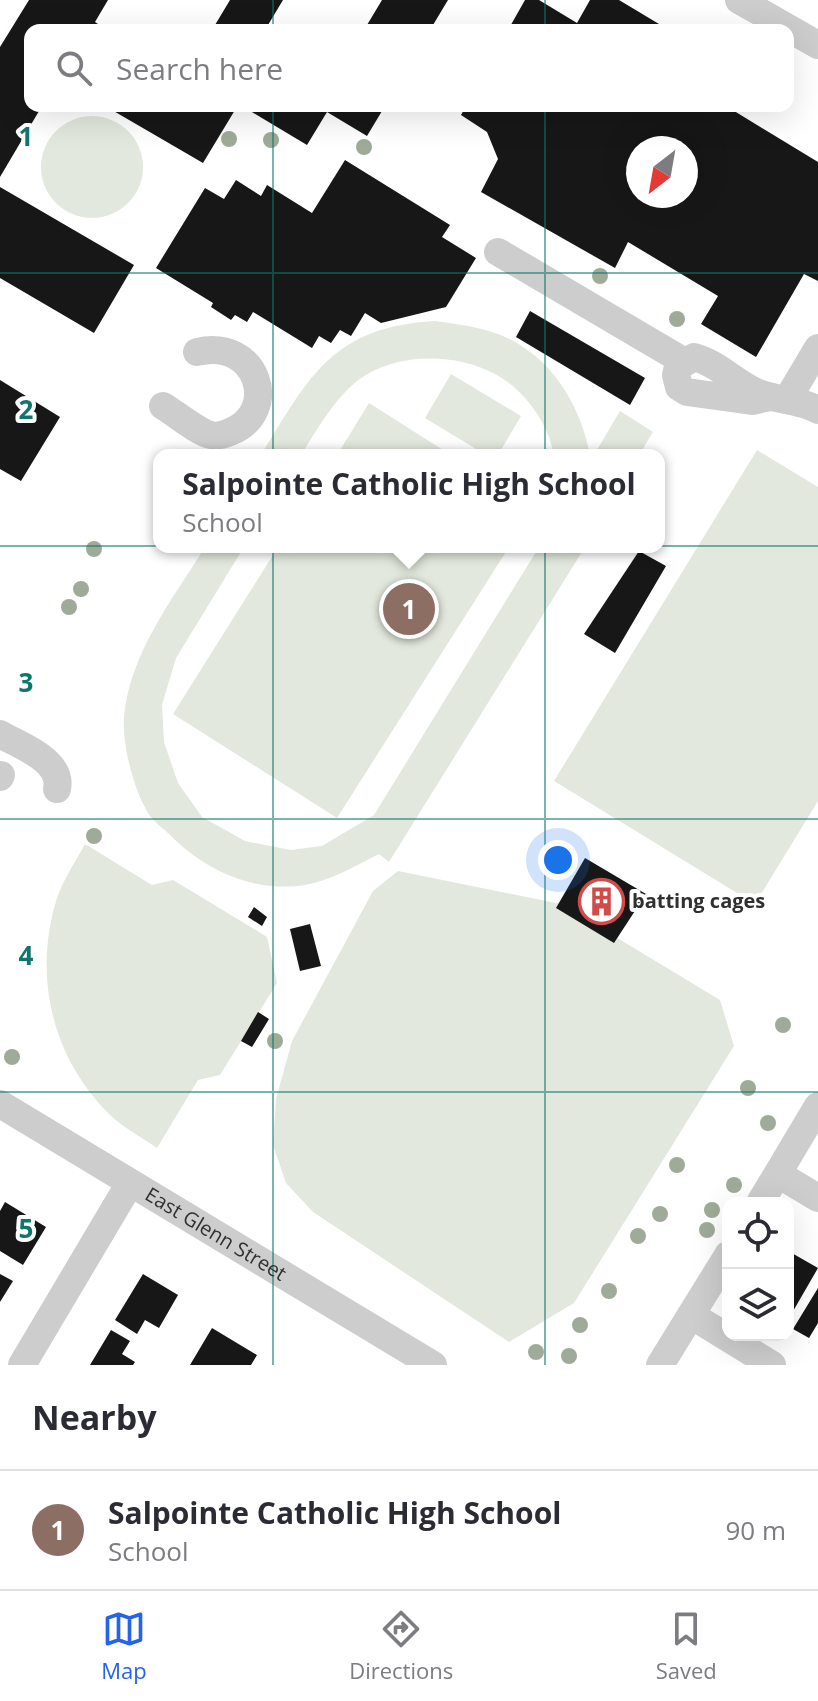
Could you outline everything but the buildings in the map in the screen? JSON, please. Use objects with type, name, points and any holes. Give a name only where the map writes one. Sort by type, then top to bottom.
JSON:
[{"type":"street","points":[[739,0],[781,24]]},
{"type":"street","points":[[794,31],[818,45]]},
{"type":"street","points":[[498,252],[685,362],[694,357],[705,360],[754,391],[807,404],[818,410]]},
{"type":"street","points":[[163,406],[211,435],[238,429],[249,419],[256,406],[258,392],[256,378],[249,365],[225,350],[211,348],[197,352]]},
{"type":"street","points":[[778,399],[818,348]]},
{"type":"street","points":[[0,734],[51,764],[58,775],[57,789]]},
{"type":"street","name":"East Glenn Street","points":[[0,1104],[433,1365]]},
{"type":"street","points":[[764,1197],[818,1106]]},
{"type":"street","points":[[778,1174],[818,1198]]},
{"type":"street","points":[[22,1365],[130,1183]]},
{"type":"street","points":[[660,1365],[722,1265]]},
{"type":"street","points":[[691,1315],[772,1365]]},
{"type":"shaded area","points":[[92,116],[111,120],[128,131],[139,148],[143,167],[139,186],[128,203],[111,214],[92,218],[73,214],[56,203],[45,186],[41,167],[45,148],[56,131],[73,120]]},
{"type":"shaded area","points":[[435,321],[469,326],[513,341],[536,357],[558,381],[575,409],[588,449],[552,449],[546,430],[532,407],[504,379],[460,361],[424,359],[388,365],[357,381],[333,406],[305,449],[265,449],[295,401],[328,360],[372,333],[400,325]]},
{"type":"shaded area","points":[[451,374],[521,416],[502,449],[476,449],[425,418]]},
{"type":"shaded area","points":[[369,403],[442,449],[341,449]]},
{"type":"shaded area","points":[[620,411],[653,432],[643,449],[598,449]]},
{"type":"shaded area","points":[[757,450],[818,487],[818,801],[755,904],[554,781]]},
{"type":"shaded area","points":[[201,553],[240,553],[176,658],[162,705],[164,742],[178,783],[202,817],[245,841],[291,850],[322,846],[374,815],[535,553],[581,553],[389,862],[379,854],[325,880],[305,885],[286,887],[248,882],[213,868],[182,846],[150,816],[139,794],[130,768],[124,717],[135,671],[166,607]]},
{"type":"shaded area","points":[[274,553],[505,553],[337,818],[173,714]]},
{"type":"shaded area","points":[[85,844],[152,885],[173,880],[267,937],[277,983],[220,1075],[198,1080],[157,1148],[113,1118],[88,1090],[60,1040],[52,1013],[47,956],[50,927],[57,898]]},
{"type":"shaded area","points":[[398,871],[561,904],[720,1000],[734,1046],[574,1303],[509,1342],[313,1212],[286,1183],[273,1145],[276,1099],[292,1041],[373,891]]},
{"type":"place","name":"Salpointe Catholic High School","points":[[409,609]]},
{"type":"place","name":"batting cages","points":[[601,901]]}]
